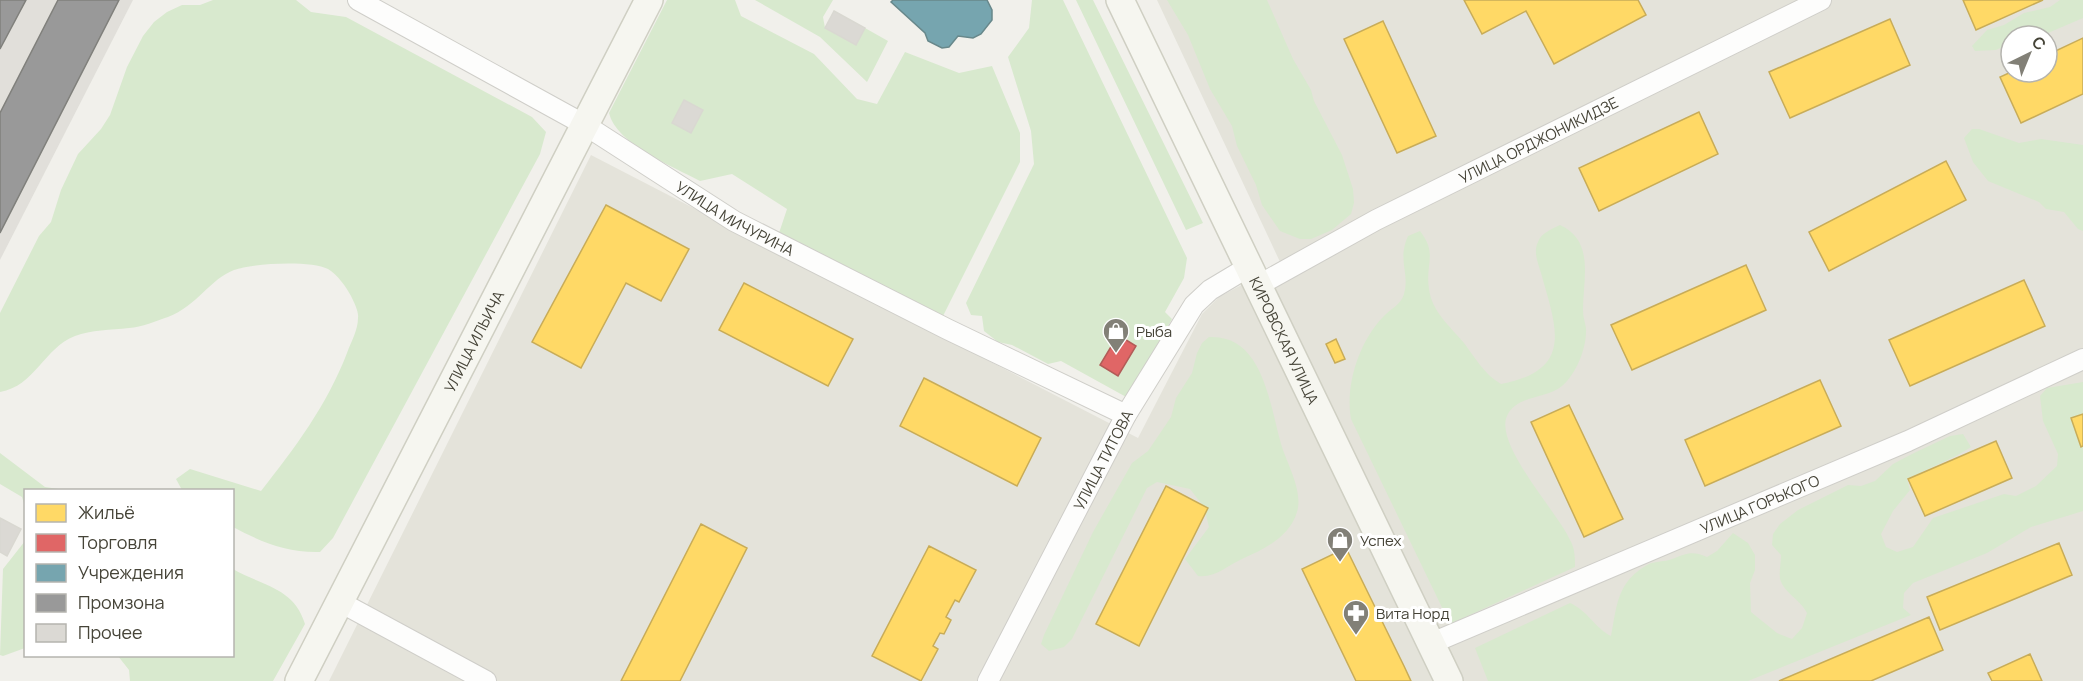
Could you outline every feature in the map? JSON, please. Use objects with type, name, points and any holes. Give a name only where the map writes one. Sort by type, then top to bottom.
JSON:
[{"type":"street","name":"УЛИЦА МИЧУРИНА","points":[[358,0],[585,125],[734,220],[947,329],[1126,415]]},
{"type":"street","name":"УЛИЦА ИЛЬИЧА","points":[[299,681],[649,0]]},
{"type":"street","name":"КИРОВСКАЯ УЛИЦА","points":[[1120,0],[1449,681]]},
{"type":"street","name":"УЛИЦА ОРДЖОНИКИДЗЕ","points":[[1254,275],[1376,220],[1821,0]]},
{"type":"street","name":"УЛИЦА ТИТОВА","points":[[988,681],[1126,415],[1194,305],[1210,290],[1254,275]]},
{"type":"street","name":"УЛИЦА ГОРЬКОГО","points":[[1432,643],[1908,441],[2083,359]]},
{"type":"street","points":[[340,602],[486,681]]},
{"type":"shaded area","points":[[0,0],[133,0],[0,260]]},
{"type":"shaded area","points":[[1157,0],[2083,0],[2083,681],[329,681],[591,155],[1138,438],[1202,314],[1219,297],[1281,264]]},
{"type":"green space","points":[[213,0],[296,0],[311,12],[346,17],[532,117],[546,132],[540,154],[333,538],[320,552],[285,548],[264,542],[234,528],[234,489],[181,489],[176,479],[190,469],[261,491],[286,459],[330,390],[357,327],[358,313],[351,296],[344,285],[328,269],[309,264],[282,264],[234,270],[225,274],[187,306],[168,317],[139,326],[94,331],[75,336],[55,349],[22,382],[0,392],[0,313],[39,236],[51,222],[61,190],[78,154],[101,129],[110,115],[127,67],[143,36],[154,22],[167,12],[182,5],[200,5]]},
{"type":"green space","points":[[667,0],[735,0],[741,16],[814,54],[857,99],[877,104],[905,52],[959,73],[992,66],[1020,133],[1020,162],[943,316],[779,233],[787,209],[732,174],[700,181],[662,162],[623,135],[609,113]]},
{"type":"green space","points":[[755,0],[833,0],[823,17],[825,28],[856,45],[865,28],[888,41],[867,82],[820,37]]},
{"type":"green space","points":[[1032,0],[1063,0],[1187,258],[1184,278],[1165,312],[1172,319],[1128,398],[1061,361],[1048,364],[1012,345],[998,342],[984,331],[982,316],[971,315],[966,303],[1034,164],[1031,131],[1008,57],[1029,28]]},
{"type":"green space","points":[[1076,0],[1093,0],[1203,223],[1186,230]]},
{"type":"green space","points":[[1167,0],[1267,0],[1293,59],[1311,90],[1314,101],[1342,155],[1353,189],[1354,203],[1351,214],[1332,230],[1311,239],[1300,239],[1280,231],[1262,205],[1256,185],[1237,146],[1232,126],[1210,89],[1188,35]]},
{"type":"green space","points":[[2060,0],[2083,0],[2083,18],[2059,28],[2059,24],[2006,24],[2024,13],[2050,7]]},
{"type":"green space","points":[[1999,26],[1999,49],[1975,51],[1972,46],[1987,30]]},
{"type":"green space","points":[[1972,129],[1979,129],[2019,143],[2041,139],[2083,145],[2083,231],[2078,229],[2064,212],[2046,209],[2039,202],[1988,181],[1973,162],[1964,138]]},
{"type":"green space","points":[[1560,225],[1571,232],[1583,251],[1585,274],[1583,313],[1586,335],[1583,351],[1572,374],[1562,386],[1517,404],[1511,409],[1507,416],[1506,429],[1518,461],[1570,540],[1574,550],[1575,567],[1450,624],[1351,419],[1352,378],[1361,351],[1374,327],[1403,298],[1406,279],[1403,260],[1405,245],[1408,236],[1420,231],[1430,253],[1428,280],[1434,305],[1485,371],[1501,384],[1525,377],[1541,368],[1550,357],[1554,344],[1554,328],[1536,250],[1542,236]]},
{"type":"green space","points":[[1209,337],[1228,339],[1243,348],[1254,361],[1262,378],[1297,489],[1298,505],[1294,520],[1283,535],[1268,546],[1216,573],[1198,576],[1185,559],[1209,527],[1204,507],[1190,489],[1157,482],[1147,488],[1072,639],[1064,647],[1049,651],[1041,644],[1044,635],[1093,532],[1132,463],[1148,451],[1171,417],[1176,398],[1192,373],[1197,353],[1202,343]]},
{"type":"green space","points":[[2083,382],[2083,511],[2031,527],[1987,553],[1913,583],[1904,593],[1903,608],[1911,615],[1748,681],[1488,681],[1475,648],[1570,603],[1582,610],[1600,629],[1611,636],[1620,595],[1630,578],[1638,571],[1652,563],[1689,554],[1707,557],[1717,551],[1733,533],[1748,543],[1755,555],[1755,570],[1750,583],[1751,612],[1777,633],[1792,639],[1802,628],[1807,613],[1780,579],[1781,555],[1772,545],[1773,534],[1780,524],[1798,510],[1848,485],[1861,486],[1875,481],[1893,464],[1950,436],[1963,434],[1971,447],[1907,479],[1910,490],[1893,511],[1881,534],[1886,547],[1897,552],[1913,547],[1933,518],[2004,494],[2016,496],[2036,486],[2057,466],[2058,454],[2043,421],[2040,396],[2047,388]]},
{"type":"green space","points":[[0,453],[45,487],[58,489],[24,489],[24,504],[22,497],[0,484]]},
{"type":"green space","points":[[24,542],[24,648],[3,656],[0,655],[3,569]]},
{"type":"green space","points":[[234,570],[285,595],[300,612],[305,624],[273,681],[130,681],[129,670],[119,657],[234,657]]},
{"type":"building: Жильё","points":[[1464,0],[1638,0],[1646,15],[1554,64],[1526,11],[1482,34]]},
{"type":"building: Жильё","points":[[1963,0],[2043,0],[1976,30]]},
{"type":"building: Жильё","points":[[1890,19],[1910,65],[1790,118],[1769,72]]},
{"type":"building: Жильё","points":[[1383,21],[1436,136],[1397,153],[1344,39]]},
{"type":"building: Жильё","points":[[2083,38],[2083,94],[2021,123],[2003,84],[2059,84],[2059,49]]},
{"type":"building: Жильё","points":[[1699,112],[1718,154],[1599,211],[1579,168]]},
{"type":"building: Жильё","points":[[1946,161],[1966,200],[1829,271],[1809,232]]},
{"type":"building: Жильё","points":[[606,205],[689,249],[661,301],[626,283],[581,368],[532,342]]},
{"type":"building: Жильё","points":[[1746,265],[1766,310],[1632,370],[1611,325]]},
{"type":"building: Жильё","points":[[2024,280],[2045,326],[1910,386],[1889,340]]},
{"type":"building: Жильё","points":[[744,283],[853,339],[828,386],[719,330]]},
{"type":"building: Жильё","points":[[1336,339],[1345,359],[1335,363],[1326,344]]},
{"type":"building: Жильё","points":[[924,378],[1041,438],[1017,486],[900,426]]},
{"type":"building: Жильё","points":[[1820,380],[1841,426],[1705,486],[1685,440]]},
{"type":"building: Жильё","points":[[1569,405],[1623,519],[1584,537],[1531,422]]},
{"type":"building: Жильё","points":[[2083,414],[2083,446],[2081,447],[2071,418]]},
{"type":"building: Жильё","points":[[1996,441],[2012,478],[1925,516],[1908,479]]},
{"type":"building: Жильё","points":[[1166,486],[1208,508],[1139,646],[1096,624]]},
{"type":"building: Жильё","points":[[701,524],[747,548],[680,681],[621,681]]},
{"type":"building: Жильё","points":[[2059,543],[2072,575],[1940,630],[1927,597]]},
{"type":"building: Жильё","points":[[929,546],[976,570],[959,602],[955,600],[946,617],[951,620],[944,634],[940,633],[933,646],[938,649],[921,681],[872,656]]},
{"type":"building: Жильё","points":[[1346,548],[1411,681],[1356,681],[1302,569]]},
{"type":"building: Жильё","points":[[1929,617],[1943,650],[1871,681],[1779,681]]},
{"type":"building: Жильё","points":[[2030,654],[2042,681],[1992,681],[1988,673]]},
{"type":"building: Торговля","points":[[1118,335],[1136,346],[1118,376],[1100,365]]},
{"type":"building: Учреждения","points":[[893,0],[987,0],[992,10],[992,20],[981,34],[973,38],[958,36],[949,47],[942,48],[928,41],[925,33],[891,2]]},
{"type":"building: Промзона","points":[[0,0],[26,0],[0,49]]},
{"type":"building: Промзона","points":[[58,0],[119,0],[0,233],[0,113]]},
{"type":"building: Прочее","points":[[834,11],[865,28],[856,45],[825,28]]},
{"type":"building: Прочее","points":[[684,100],[703,110],[691,133],[672,123]]},
{"type":"building: Прочее","points":[[0,518],[21,529],[7,556],[0,552]]},
{"type":"place","name":"Рыба","points":[[1116,354]]},
{"type":"place","name":"Успех","points":[[1340,563]]},
{"type":"place","name":"Вита Норд","points":[[1356,636]]}]
